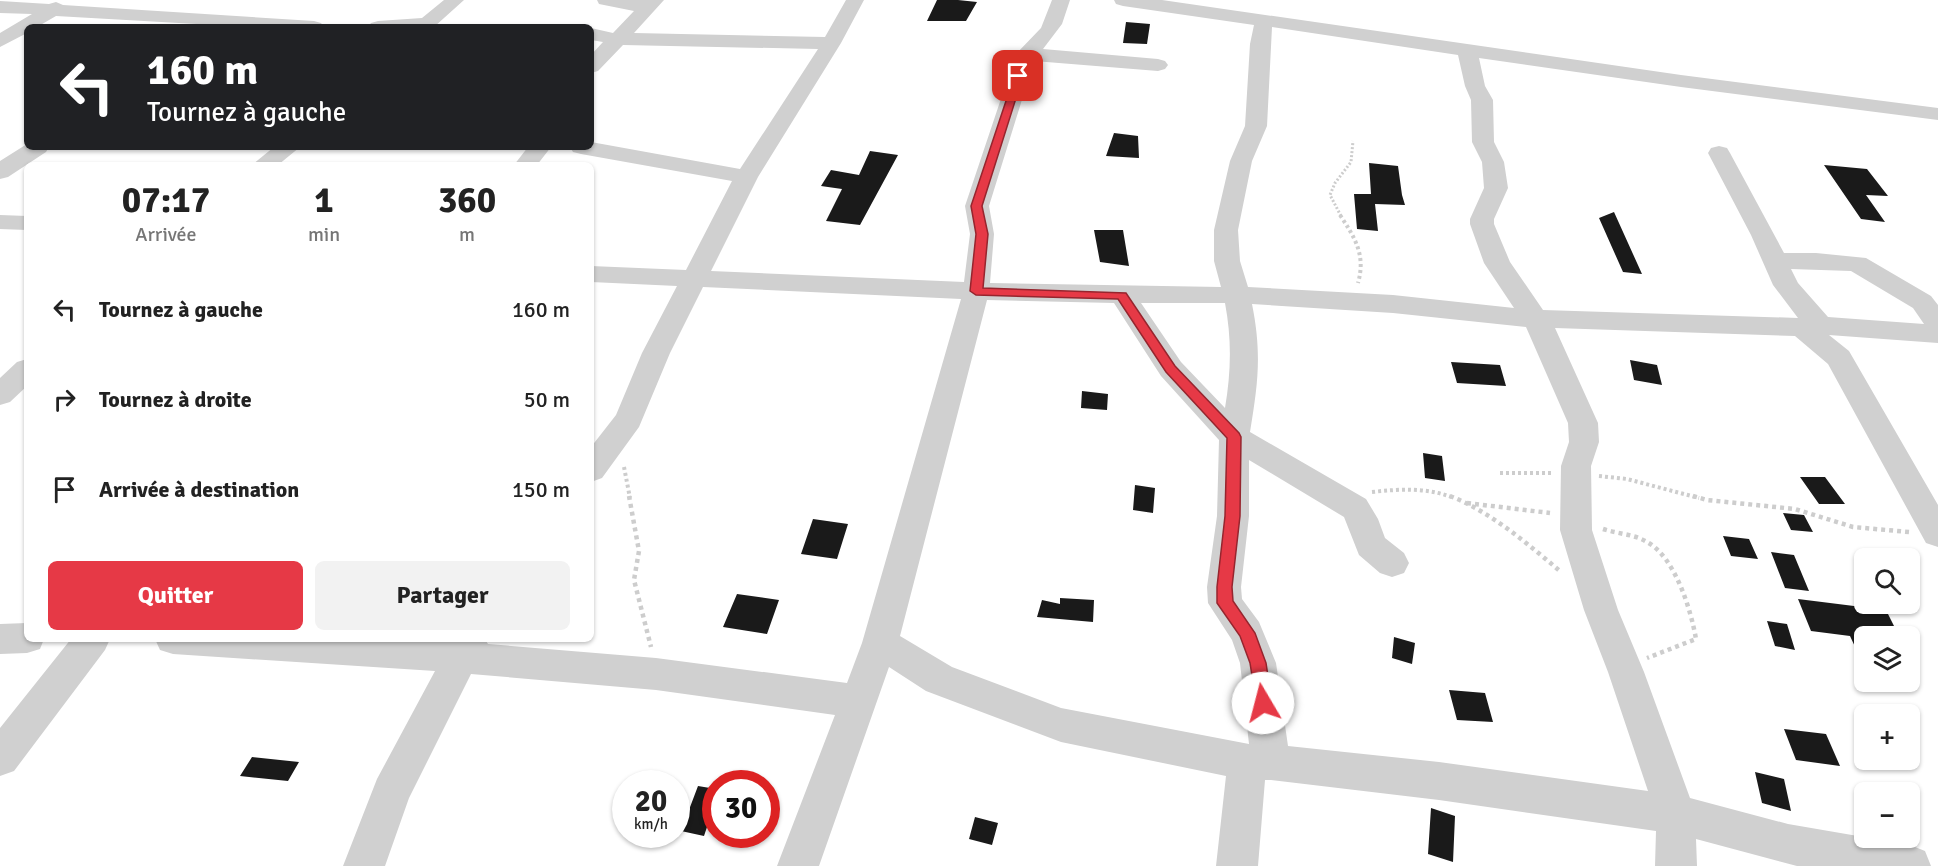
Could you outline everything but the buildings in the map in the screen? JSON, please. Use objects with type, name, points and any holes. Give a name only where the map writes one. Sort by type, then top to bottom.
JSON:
[{"type":"street","points":[[435,24],[455,0]]},
{"type":"street","points":[[606,0],[651,4]]},
{"type":"street","points":[[594,466],[629,419],[656,353],[746,177],[831,44],[855,0]]},
{"type":"street","points":[[798,866],[880,643],[976,291],[982,234],[977,206],[1026,54],[1044,39],[1054,23],[1061,0]]},
{"type":"street","points":[[1123,0],[1467,51],[1938,114]]},
{"type":"street","points":[[0,8],[61,4],[251,24]]},
{"type":"street","points":[[28,24],[61,4]]},
{"type":"street","points":[[594,64],[651,4]]},
{"type":"street","points":[[230,23],[260,5]]},
{"type":"street","points":[[1237,866],[1259,762],[1258,663],[1247,633],[1225,603],[1224,587],[1233,516],[1234,437],[1244,381],[1245,338],[1237,295],[1227,261],[1226,230],[1241,161],[1256,126],[1260,44],[1264,21]]},
{"type":"street","points":[[0,41],[24,26]]},
{"type":"street","points":[[594,35],[615,39],[831,44]]},
{"type":"street","points":[[1467,51],[1475,86],[1482,100],[1483,142],[1492,162],[1496,188],[1482,219],[1482,224],[1497,263],[1519,299],[1545,334],[1583,423],[1584,442],[1579,454],[1575,530],[1601,610],[1626,672],[1676,814],[1676,866]]},
{"type":"street","points":[[1026,54],[1158,65]]},
{"type":"street","points":[[594,149],[746,177]]},
{"type":"street","points":[[0,172],[33,150]]},
{"type":"street","points":[[266,162],[284,150]]},
{"type":"street","points":[[528,162],[538,150]]},
{"type":"street","points":[[1719,153],[1776,261],[1786,285],[1802,306],[1811,326],[1839,358],[1927,534]]},
{"type":"street","points":[[0,222],[24,223]]},
{"type":"street","points":[[1776,261],[1857,264],[1922,302],[1938,324]]},
{"type":"street","points":[[594,274],[1122,296],[1237,295],[1393,304],[1535,319],[1811,326],[1938,334]]},
{"type":"street","points":[[1122,296],[1171,369],[1234,437],[1355,508],[1362,519],[1371,546],[1392,563]]},
{"type":"street","points":[[0,395],[24,372]]},
{"type":"street","points":[[0,639],[24,638]]},
{"type":"street","points":[[0,758],[90,642]]},
{"type":"street","points":[[271,642],[467,648],[857,701]]},
{"type":"street","points":[[880,643],[939,679],[1061,725],[1259,762],[1439,781],[1676,814],[1788,844],[1910,866]]},
{"type":"street","points":[[364,866],[391,792],[467,648]]},
{"type":"path","points":[[1350,303],[1361,277],[1362,252],[1329,195],[1351,162],[1353,141]]},
{"type":"path","points":[[629,419],[630,435],[624,459],[639,551],[634,580],[648,627],[652,666],[656,674]]},
{"type":"path","points":[[1500,474],[1577,474],[1628,479],[1707,500],[1795,508],[1852,527],[1927,534]]},
{"type":"path","points":[[1336,496],[1411,488],[1441,493],[1467,503],[1530,546],[1563,574]]},
{"type":"route","points":[[1018,76],[977,206],[982,234],[976,291],[1122,296],[1171,369],[1234,437],[1233,516],[1224,587],[1225,603],[1247,633],[1258,663],[1263,703]]}]
